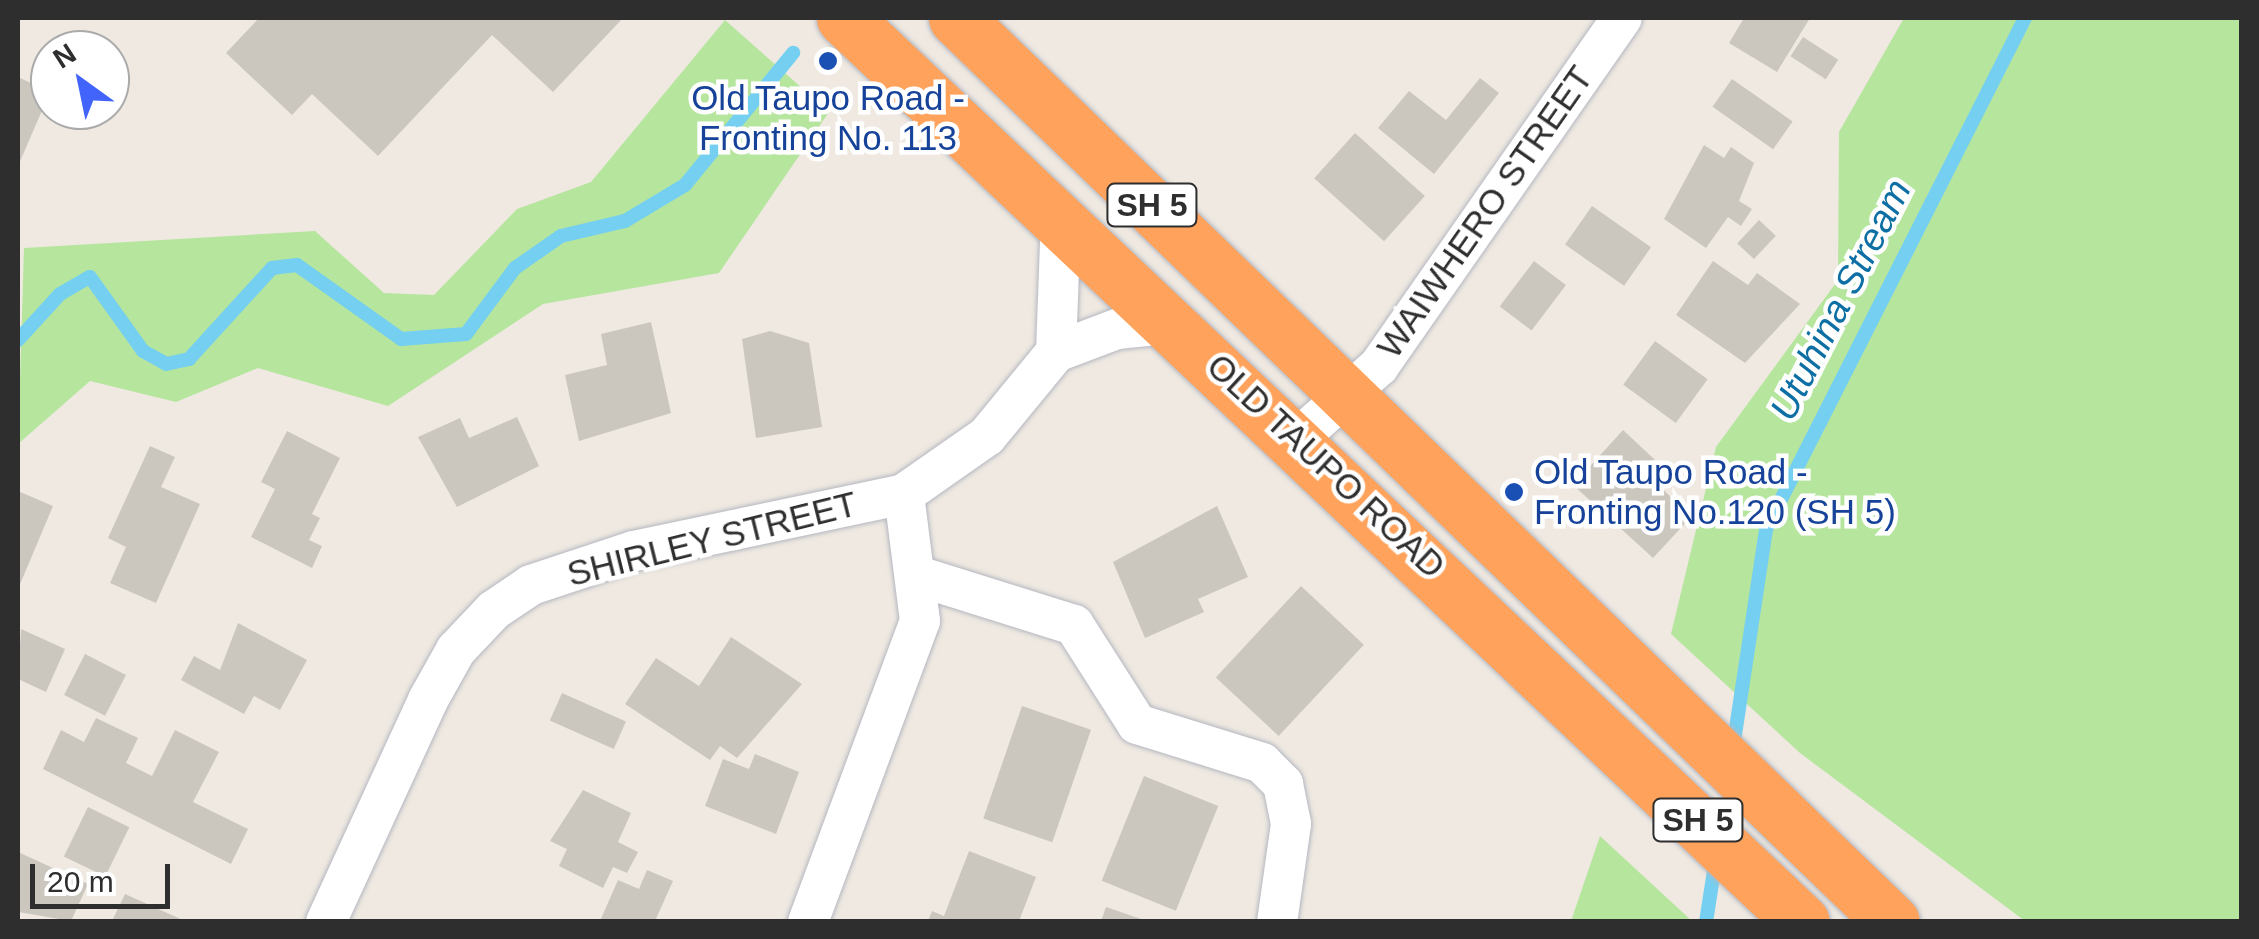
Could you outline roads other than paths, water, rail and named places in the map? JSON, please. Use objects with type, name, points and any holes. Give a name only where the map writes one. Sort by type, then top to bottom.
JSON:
[{"type":"highway","name":"OLD TAUPO ROAD","points":[[844,18],[1176,323],[1802,922]]},
{"type":"highway","name":"OLD TAUPO ROAD","points":[[956,18],[1347,392],[1664,706],[1892,922]]},
{"type":"street","name":"WAIWHERO STREET","points":[[1296,440],[1379,366],[1622,18]]},
{"type":"street","points":[[1056,352],[1061,215]]},
{"type":"street","name":"SHIRLEY STREET","points":[[326,922],[428,700],[494,610],[531,585],[634,551],[904,494],[987,436],[1056,352],[1117,328],[1176,323]]},
{"type":"street","points":[[808,922],[910,660],[921,578],[904,494]]},
{"type":"street","points":[[921,578],[1074,626],[1138,724],[1262,763],[1283,784],[1291,824],[1277,922]]},
{"type":"waterway","name":"Utuhina Stream","points":[[1733,748],[1766,529],[2025,18]]},
{"type":"waterway","points":[[18,340],[60,294],[90,277],[143,351],[166,364],[189,359],[272,268],[297,265],[401,339],[466,334],[515,268],[561,236],[625,221],[685,185],[793,53]]},
{"type":"waterway","name":"Utuhina Stream","points":[[1706,922],[1716,858]]},
{"type":"place","name":"Old Taupo Road - Fronting No. 113","points":[[828,61]]},
{"type":"place","name":"Old Taupo Road - Fronting No.120 (SH 5)","points":[[1514,492]]}]
